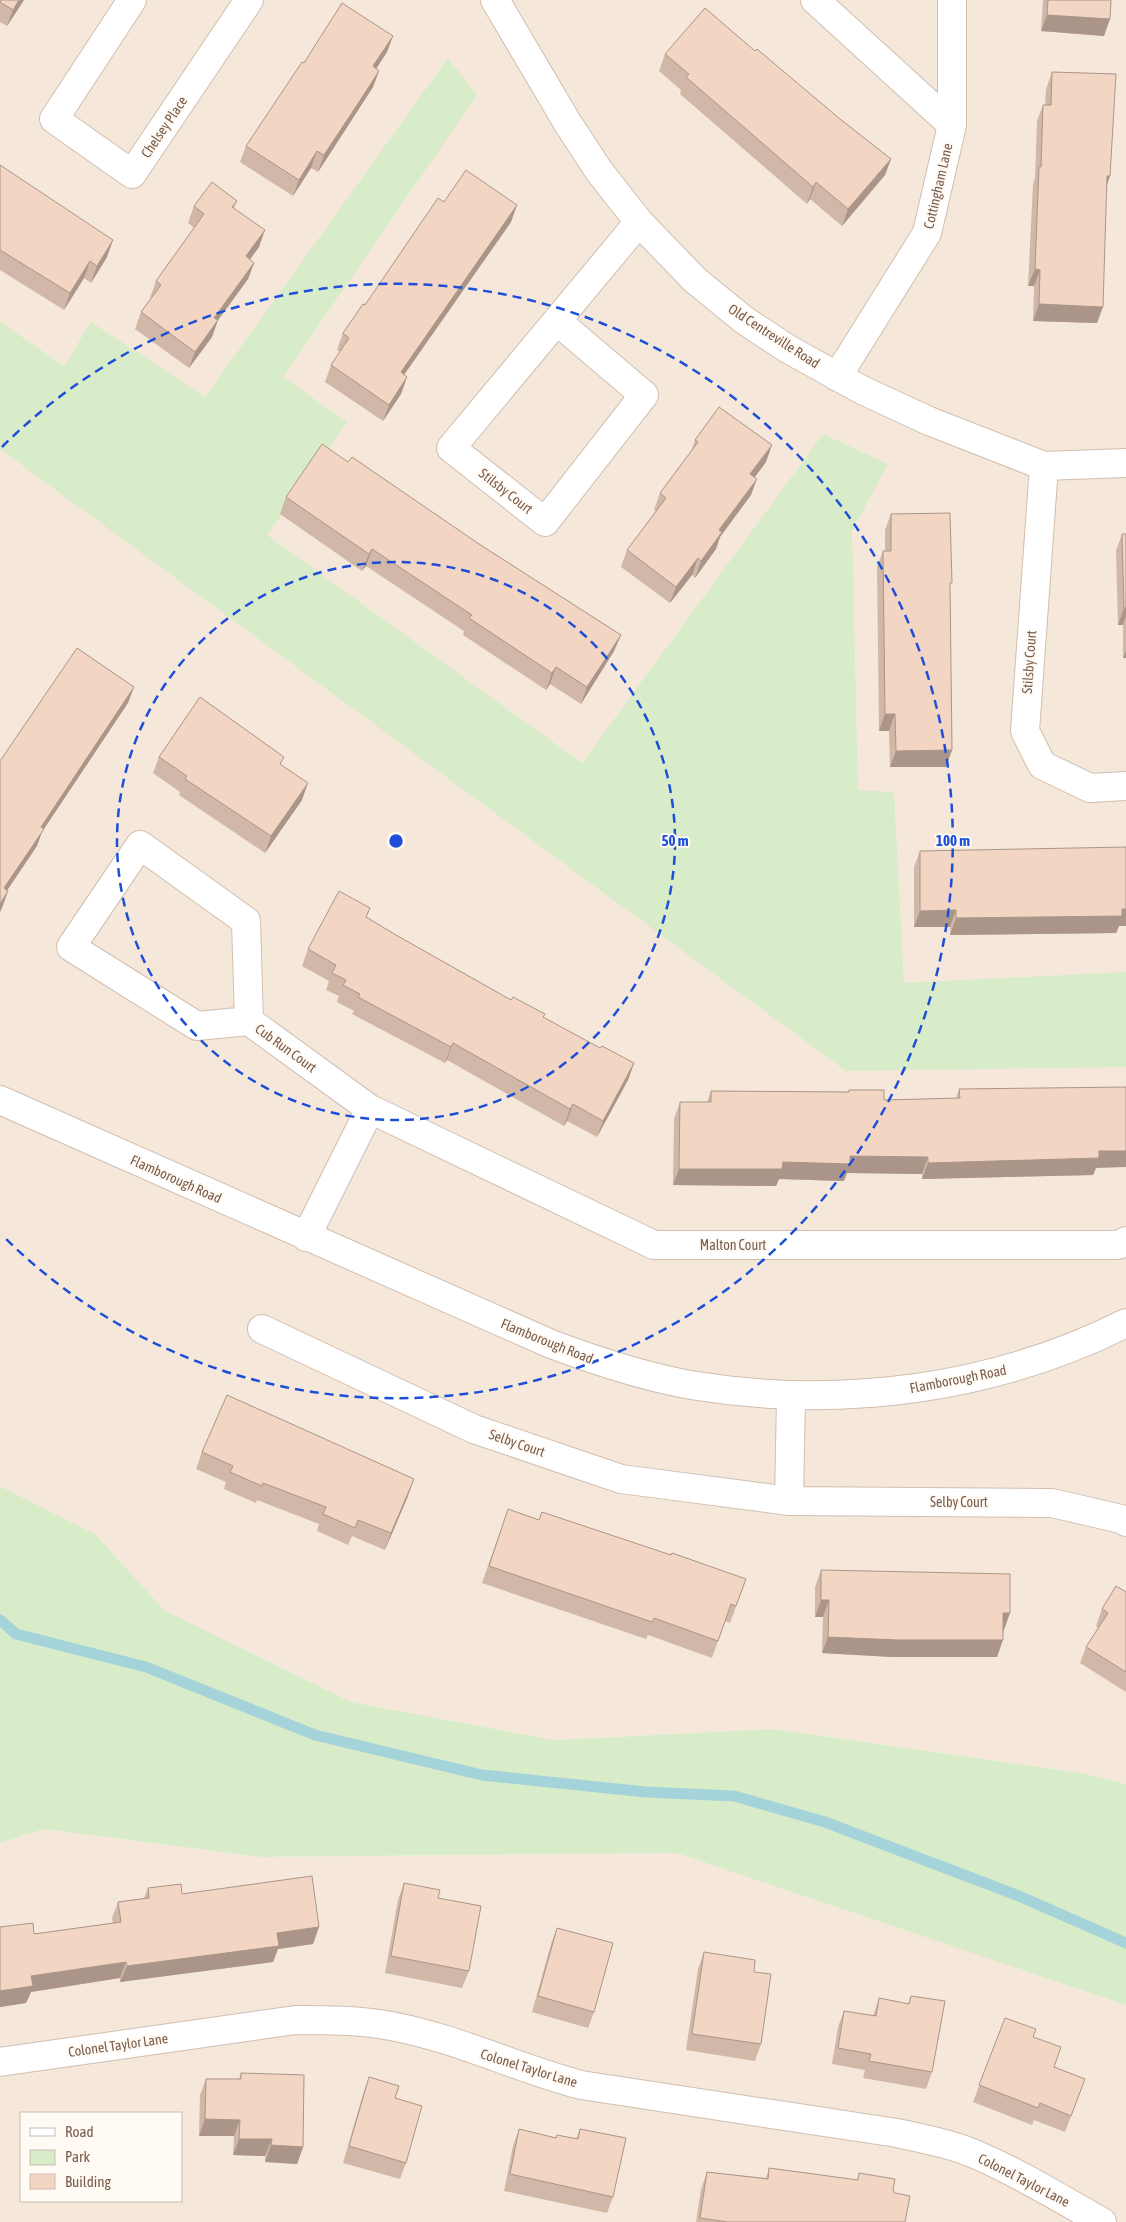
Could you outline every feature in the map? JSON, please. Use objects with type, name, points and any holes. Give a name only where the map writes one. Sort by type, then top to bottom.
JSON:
[{"type":"street","name":"Chelsey Place","points":[[132,0],[54,119],[132,174],[249,0]]},
{"type":"street","name":"Old Centreville Road","points":[[495,0],[567,122],[599,171],[639,222],[695,280],[744,320],[788,349],[837,377],[928,421],[1044,466],[1126,463]]},
{"type":"street","points":[[815,0],[952,125]]},
{"type":"street","name":"Cottingham Lane","points":[[837,377],[927,233],[952,125],[952,0]]},
{"type":"street","name":"Stilsby Court","points":[[557,321],[644,395],[545,522],[452,448],[557,321],[639,222]]},
{"type":"street","name":"Stilsby Court","points":[[1044,466],[1025,732],[1042,765],[1090,788],[1126,786]]},
{"type":"street","name":"Cub Run Court","points":[[248,1021],[246,921],[140,844],[70,948],[197,1026],[248,1021],[370,1109]]},
{"type":"street","name":"Flamborough Road","points":[[0,1100],[551,1344],[600,1362],[698,1386],[791,1395],[838,1395],[900,1391],[992,1374],[1088,1342],[1126,1323]]},
{"type":"street","points":[[306,1237],[370,1109]]},
{"type":"street","name":"Malton Court","points":[[370,1109],[654,1245],[1118,1245],[1126,1241]]},
{"type":"street","name":"Selby Court","points":[[262,1328],[474,1429],[621,1479],[788,1502],[1052,1503],[1121,1519],[1126,1522]]},
{"type":"street","points":[[788,1502],[791,1395]]},
{"type":"street","name":"Colonel Taylor Lane","points":[[0,2062],[295,2020],[339,2020],[391,2026],[448,2041],[536,2073],[580,2085],[897,2132],[940,2142],[1010,2170],[1102,2222]]},
{"type":"shaded area","points":[[0,0],[1126,0],[1126,1784],[1087,1774],[773,1729],[554,1740],[351,1702],[163,1610],[95,1534],[0,1486]]},
{"type":"shaded area","points":[[44,1829],[260,1857],[678,1853],[1126,2005],[1126,2222],[0,2222],[0,1843]]},
{"type":"green space","points":[[448,58],[477,95],[283,377],[347,422],[267,535],[582,763],[823,434],[888,464],[852,531],[858,790],[894,792],[904,983],[1126,972],[1126,1067],[846,1071],[0,449],[0,322],[64,366],[91,322],[205,397]]},
{"type":"green space","points":[[0,1486],[95,1534],[164,1610],[351,1702],[554,1740],[773,1729],[1087,1774],[1126,1784],[1126,2005],[677,1853],[260,1857],[44,1829],[0,1843]]},
{"type":"building","points":[[0,0],[19,0],[13,10],[0,2]]},
{"type":"building","points":[[1048,0],[1111,0],[1110,19],[1047,15]]},
{"type":"building","points":[[342,3],[393,36],[373,66],[379,71],[361,99],[324,155],[317,151],[299,180],[246,146],[302,62],[304,63]]},
{"type":"building","points":[[705,8],[755,51],[757,49],[891,159],[848,209],[816,182],[813,187],[686,77],[689,74],[665,54]]},
{"type":"building","points":[[1052,72],[1116,74],[1110,176],[1107,176],[1103,307],[1039,304],[1040,270],[1035,269],[1039,167],[1041,167],[1043,105],[1051,105]]},
{"type":"building","points":[[0,165],[113,240],[97,266],[90,261],[70,293],[0,250]]},
{"type":"building","points":[[466,170],[517,205],[401,372],[407,377],[389,405],[331,365],[349,338],[343,333],[363,304],[365,305],[438,198],[444,202]]},
{"type":"building","points":[[212,182],[237,201],[232,207],[265,230],[246,256],[254,263],[214,318],[218,320],[195,352],[141,312],[161,285],[156,281],[204,214],[194,206]]},
{"type":"building","points":[[719,407],[772,445],[750,474],[757,479],[719,530],[722,532],[701,561],[698,558],[676,587],[627,550],[666,498],[660,493],[698,442],[695,440]]},
{"type":"building","points":[[322,444],[348,462],[352,457],[479,544],[621,635],[587,687],[556,667],[552,673],[469,618],[472,615],[372,549],[369,554],[286,497]]},
{"type":"building","points":[[950,513],[952,750],[896,751],[895,714],[885,714],[883,551],[891,551],[891,514]]},
{"type":"building","points":[[1122,534],[1126,534],[1126,608],[1124,608]]},
{"type":"building","points":[[77,648],[134,687],[41,827],[44,829],[4,888],[8,891],[0,904],[0,761]]},
{"type":"building","points":[[200,697],[284,757],[280,764],[308,783],[271,836],[185,779],[187,776],[159,757]]},
{"type":"building","points":[[1126,847],[1126,909],[1122,909],[1122,916],[956,918],[956,910],[920,911],[920,851]]},
{"type":"building","points":[[339,891],[370,908],[366,917],[396,935],[511,1000],[513,997],[545,1014],[543,1017],[600,1048],[602,1046],[634,1063],[603,1121],[573,1104],[570,1109],[453,1043],[451,1047],[358,997],[360,994],[343,985],[346,980],[332,973],[336,965],[308,949]]},
{"type":"building","points":[[1126,1087],[1126,1151],[1099,1151],[1099,1158],[928,1163],[928,1157],[850,1156],[850,1164],[783,1162],[782,1169],[679,1169],[680,1102],[711,1102],[711,1091],[849,1092],[849,1090],[884,1090],[884,1100],[960,1098],[959,1089]]},
{"type":"building","points":[[227,1395],[414,1479],[391,1533],[358,1520],[355,1528],[323,1514],[326,1507],[263,1483],[262,1486],[230,1472],[233,1466],[202,1452]]},
{"type":"building","points":[[508,1509],[539,1520],[542,1512],[671,1555],[672,1553],[746,1579],[736,1606],[731,1604],[718,1641],[654,1618],[652,1622],[489,1566]]},
{"type":"building","points":[[821,1570],[1010,1574],[1010,1613],[1003,1613],[1003,1640],[898,1640],[828,1637],[829,1600],[821,1600]]},
{"type":"building","points":[[1116,1586],[1126,1592],[1126,1672],[1086,1647],[1108,1613],[1102,1609]]},
{"type":"building","points":[[312,1876],[319,1927],[277,1933],[279,1946],[127,1966],[126,1962],[31,1976],[33,1986],[0,1991],[0,1927],[33,1923],[34,1934],[121,1922],[118,1902],[149,1898],[148,1888],[181,1884],[182,1894]]},
{"type":"building","points":[[404,1883],[440,1890],[438,1898],[481,1906],[469,1971],[391,1956]]},
{"type":"building","points":[[557,1928],[613,1943],[594,2012],[538,1996]]},
{"type":"building","points":[[704,1952],[755,1960],[754,1972],[771,1974],[761,2044],[692,2034]]},
{"type":"building","points":[[911,1996],[945,2001],[932,2072],[869,2061],[871,2054],[838,2048],[844,2011],[876,2016],[879,1998],[909,2004]]},
{"type":"building","points":[[1005,2018],[1036,2029],[1033,2037],[1061,2047],[1054,2067],[1085,2079],[1071,2116],[1040,2103],[1038,2108],[979,2085]]},
{"type":"building","points":[[241,2073],[304,2075],[303,2147],[271,2145],[272,2139],[239,2139],[240,2120],[205,2119],[206,2079],[241,2079]]},
{"type":"building","points":[[369,2077],[399,2086],[395,2098],[422,2106],[406,2163],[349,2146]]},
{"type":"building","points":[[519,2129],[556,2138],[557,2135],[578,2139],[580,2129],[626,2138],[613,2197],[510,2174]]},
{"type":"building","points":[[769,2168],[858,2180],[859,2173],[895,2179],[893,2190],[895,2193],[910,2196],[905,2222],[728,2222],[700,2218],[707,2172],[768,2179]]},
{"type":"waterway","points":[[0,1620],[16,1634],[146,1667],[315,1735],[482,1775],[646,1792],[734,1796],[825,1822],[1019,1896],[1126,1943]]}]
